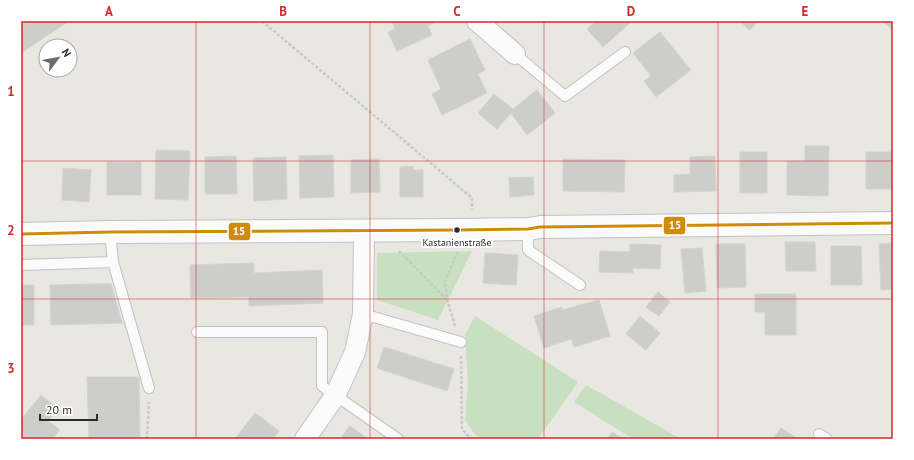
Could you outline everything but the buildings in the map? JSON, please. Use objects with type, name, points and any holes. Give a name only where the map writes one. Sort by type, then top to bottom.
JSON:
[{"type":"street","points":[[476,21],[515,54]]},
{"type":"street","points":[[21,234],[528,229],[540,227],[893,222]]},
{"type":"street","points":[[305,439],[335,396],[355,352],[363,314],[364,231]]},
{"type":"lane","points":[[515,54],[565,96],[625,52]]},
{"type":"lane","points":[[528,229],[528,250],[580,285]]},
{"type":"lane","points":[[110,232],[113,262],[149,388]]},
{"type":"lane","points":[[21,264],[113,262]]},
{"type":"lane","points":[[363,314],[461,342]]},
{"type":"lane","points":[[196,332],[322,332],[322,386],[398,439]]},
{"type":"path","points":[[262,21],[472,198],[473,229]]},
{"type":"path","points":[[394,246],[446,299]]},
{"type":"path","points":[[147,439],[149,388]]},
{"type":"green space","points":[[472,251],[438,320],[377,300],[377,253]]},
{"type":"green space","points":[[475,316],[578,382],[538,439],[482,439],[475,435],[465,420],[468,382],[465,335]]},
{"type":"green space","points":[[586,385],[681,439],[633,439],[574,402]]},
{"type":"transit line","name":"15","points":[[21,234],[457,230],[528,229],[540,227],[893,223]]},
{"type":"place","name":"Kastanienstraße","points":[[457,230]]}]
